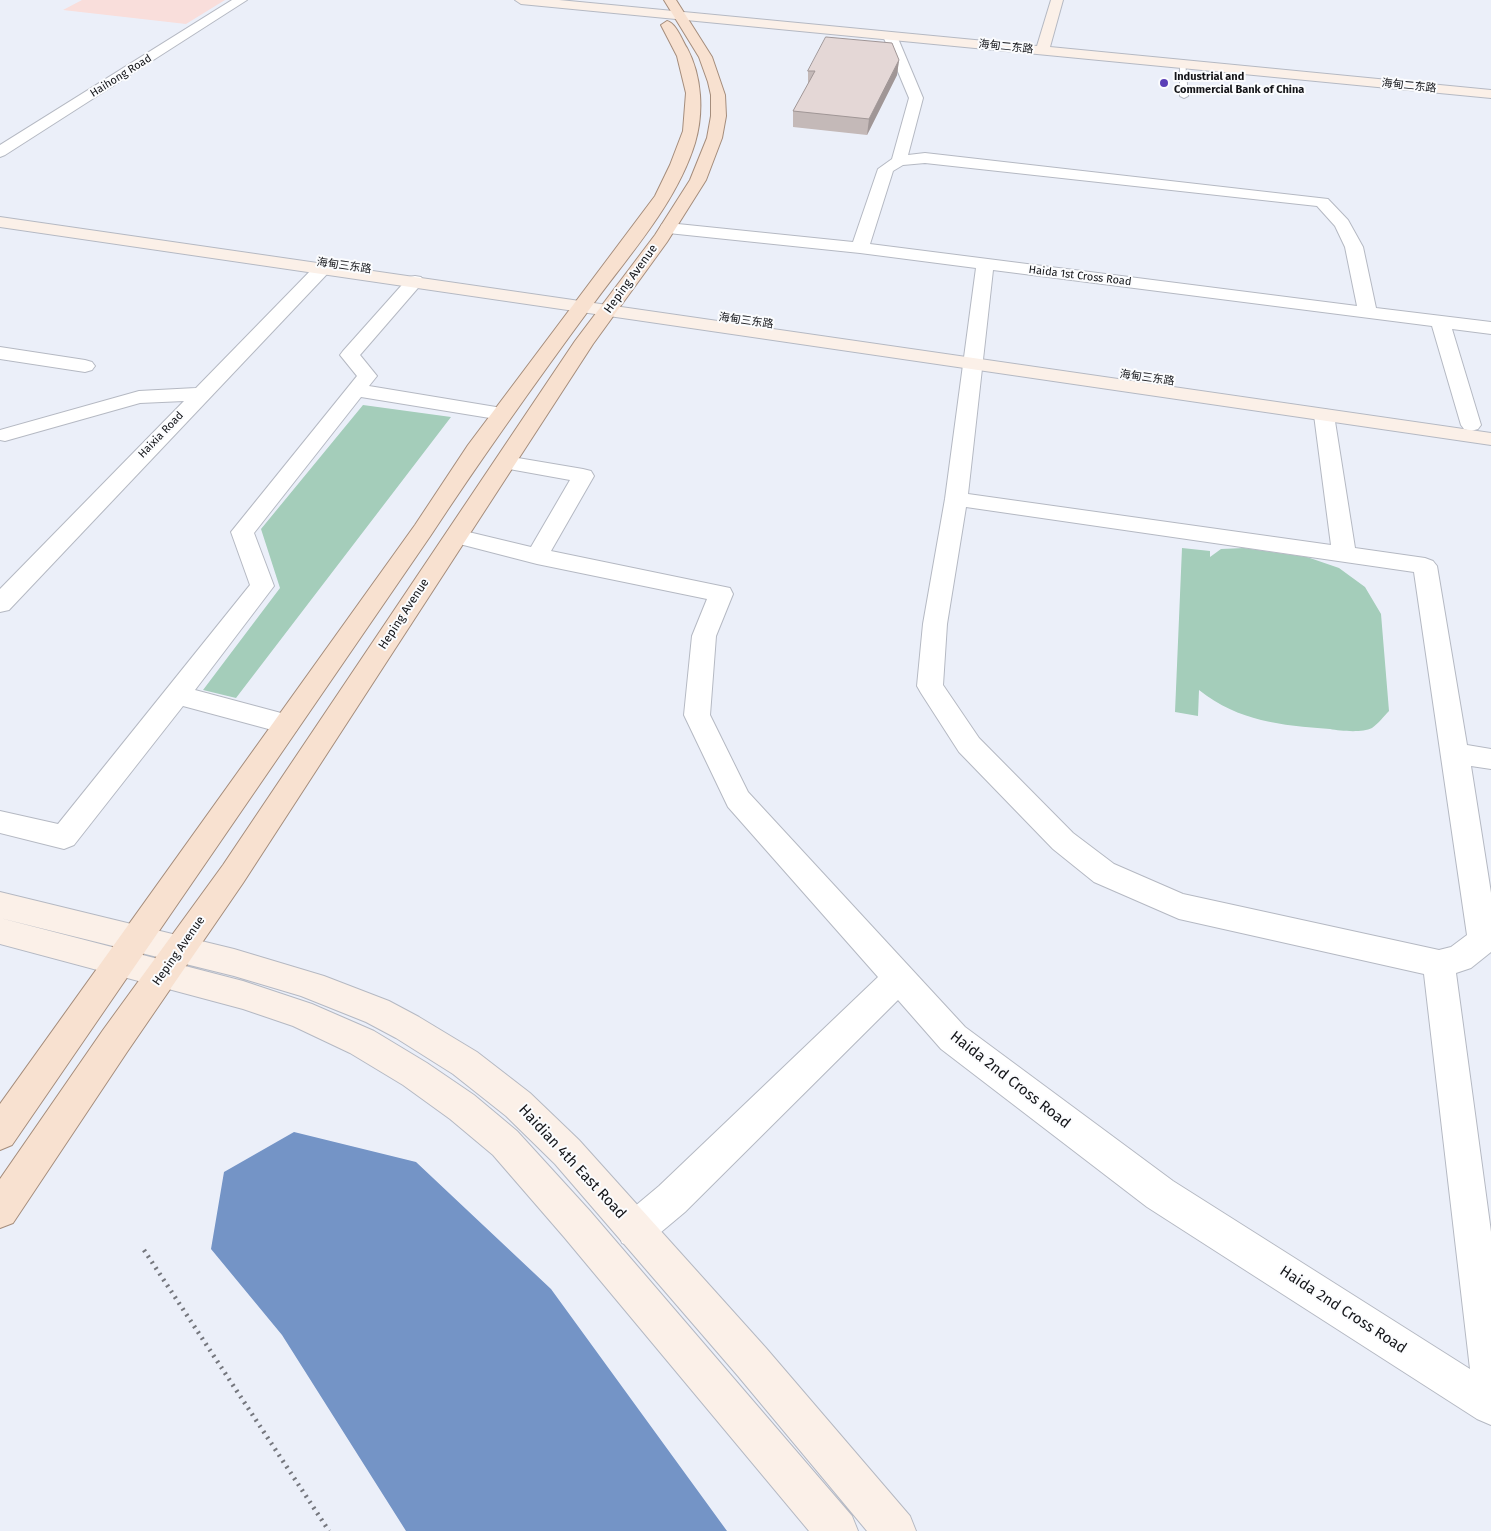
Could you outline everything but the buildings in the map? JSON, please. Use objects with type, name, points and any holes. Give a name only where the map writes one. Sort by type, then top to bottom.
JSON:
[{"type":"main road","name":"海甸二东路","points":[[521,0],[667,8],[890,36],[1491,92]]},
{"type":"main road","name":"海甸二东路","points":[[567,0],[667,8],[1039,49]]},
{"type":"main road","points":[[1039,49],[1051,0]]},
{"type":"main road","points":[[1039,49],[1057,0]]},
{"type":"main road","name":"Heping Avenue","points":[[0,1133],[558,336],[599,305],[668,228],[691,194],[707,157],[716,128],[718,94],[708,63],[667,8]]},
{"type":"main road","name":"Heping Avenue","points":[[0,1210],[233,874],[585,341],[599,305],[663,197],[683,155],[692,128],[695,108],[687,65],[667,8]]},
{"type":"main road","name":"海甸三东路","points":[[0,217],[599,305]]},
{"type":"main road","points":[[0,222],[974,359],[1324,415],[1491,439]]},
{"type":"main road","name":"海甸三东路","points":[[974,359],[1491,427]]},
{"type":"main road","name":"Haidian 4th East Road","points":[[0,905],[128,951],[171,962],[243,995],[323,1023],[362,1042],[402,1066],[462,1107],[505,1144],[577,1224],[837,1531]]},
{"type":"main road","name":"Haidian 4th East Road","points":[[0,931],[128,951]]},
{"type":"main road","name":"Haidian 4th East Road","points":[[171,962],[260,968],[329,992],[388,1017],[434,1043],[490,1081],[527,1112],[567,1152],[752,1362],[895,1531]]},
{"type":"street","name":"Haihong Road","points":[[0,152],[241,0]]},
{"type":"street","points":[[890,36],[916,98],[899,161]]},
{"type":"street","points":[[0,132],[27,136]]},
{"type":"street","points":[[860,248],[886,169],[899,161],[925,158],[1322,202],[1342,224],[1354,247],[1368,312]]},
{"type":"street","name":"Haida 1st Cross Road","points":[[668,228],[860,248],[1491,328]]},
{"type":"street","points":[[956,499],[1424,566],[1483,940],[1460,958],[1439,964],[1179,906],[1104,873],[1063,841],[969,745],[930,686],[935,624],[956,499],[985,264]]},
{"type":"street","name":"Haixia Road","points":[[0,604],[323,268]]},
{"type":"street","points":[[0,822],[64,837],[262,586],[242,532],[366,376],[350,355],[415,281]]},
{"type":"street","points":[[1440,321],[1471,425]]},
{"type":"street","points":[[0,353],[85,366]]},
{"type":"street","points":[[356,390],[502,414]]},
{"type":"street","points":[[2,440],[139,396],[200,394]]},
{"type":"street","points":[[1324,415],[1344,554]]},
{"type":"street","points":[[456,536],[537,556],[583,476],[506,462]]},
{"type":"street","name":"Haida 2nd Cross Road","points":[[537,556],[720,594],[704,636],[697,715],[738,799],[952,1038],[1160,1194],[1491,1405]]},
{"type":"street","points":[[177,695],[287,724]]},
{"type":"street","points":[[1455,753],[1491,759]]},
{"type":"street","points":[[1439,964],[1491,1378]]},
{"type":"street","points":[[635,1230],[672,1199],[899,978]]},
{"type":"lane","points":[[1182,62],[1184,96]]},
{"type":"path","points":[[144,1250],[330,1531]]},
{"type":"shaded area","points":[[82,0],[225,0],[186,24],[63,10]]},
{"type":"green space","points":[[363,405],[451,417],[236,698],[203,690],[280,588],[261,529]]},
{"type":"green space","points":[[1182,548],[1210,551],[1210,557],[1221,549],[1244,548],[1307,557],[1339,568],[1365,587],[1381,614],[1389,711],[1372,728],[1363,731],[1294,726],[1245,715],[1214,701],[1199,690],[1198,716],[1175,712]]},
{"type":"water","points":[[294,1132],[416,1162],[551,1289],[727,1531],[406,1531],[282,1335],[211,1249],[224,1172]]},
{"type":"place","name":"Industrial and Commercial Bank of China","points":[[1164,83]]}]
